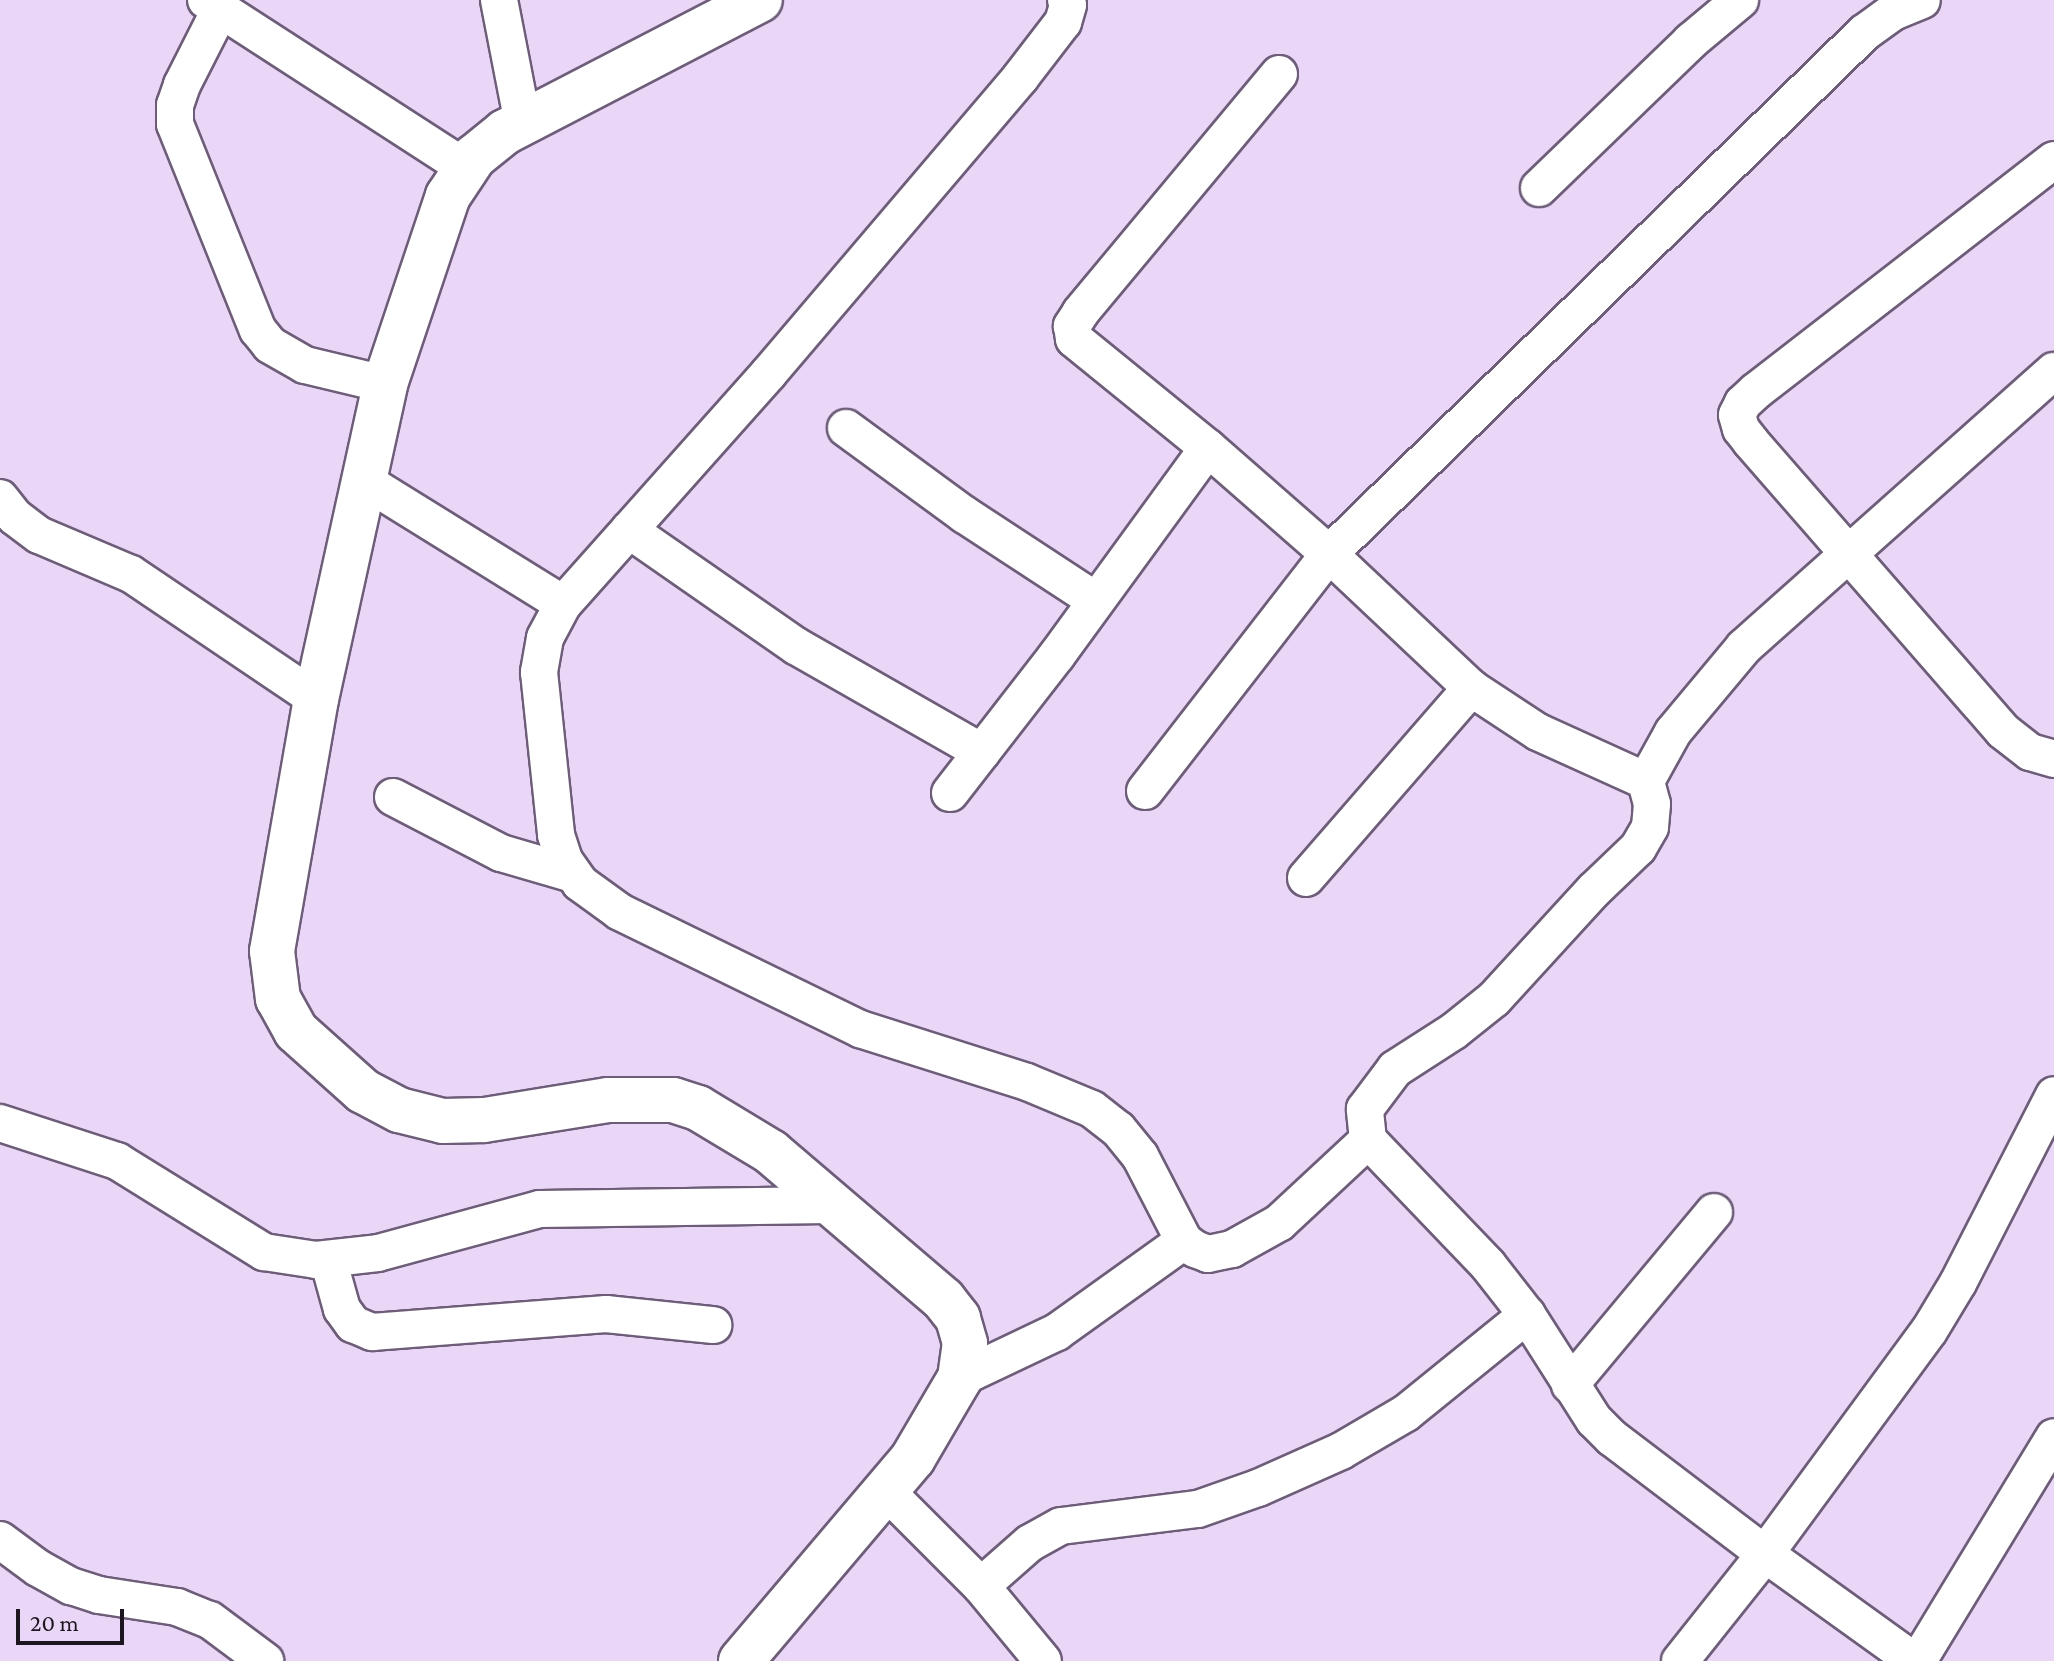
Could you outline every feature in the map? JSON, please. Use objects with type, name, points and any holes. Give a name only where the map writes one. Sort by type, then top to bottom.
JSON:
[{"type":"street","points":[[499,0],[523,123]]},
{"type":"street","points":[[741,1661],[898,1478],[960,1378],[965,1343],[958,1318],[943,1299],[829,1205],[771,1152],[736,1128],[698,1108],[673,1100],[608,1100],[484,1120],[443,1121],[399,1110],[363,1091],[296,1031],[278,999],[272,951],[316,699],[385,384],[448,196],[474,157],[523,123],[760,0]]},
{"type":"street","points":[[1066,0],[1068,5],[1063,22],[1020,78],[769,373],[563,604],[545,638],[539,672],[556,835],[564,860],[573,874],[598,899],[620,912],[860,1029],[1027,1082],[1092,1109],[1118,1129],[1140,1156],[1184,1241],[1208,1254],[1232,1249],[1297,1210],[1368,1140]]},
{"type":"street","points":[[1539,188],[1691,41],[1740,0]]},
{"type":"street","points":[[1145,791],[1329,554],[1864,33],[1893,12],[1922,0]]},
{"type":"street","points":[[385,384],[305,365],[270,345],[258,330],[175,124],[175,105],[212,6],[467,169]]},
{"type":"street","points":[[1279,74],[1072,326],[1074,339],[1208,448],[1329,554],[1471,688],[1538,732],[1646,781]]},
{"type":"street","points":[[2054,160],[1743,403],[1737,415],[1741,429],[2003,731],[2030,752],[2054,759]]},
{"type":"street","points":[[2054,371],[1850,552],[1724,670],[1673,732],[1646,781],[1652,804],[1650,827],[1638,848],[1594,890],[1494,999],[1454,1031],[1395,1069],[1365,1109],[1368,1140],[1488,1265],[1527,1315],[1594,1420],[1612,1438],[1765,1554],[1916,1661],[2054,1437]]},
{"type":"street","points":[[846,428],[965,515],[1095,600]]},
{"type":"street","points":[[950,793],[1057,655],[1208,448]]},
{"type":"street","points":[[363,480],[563,604]]},
{"type":"street","points":[[0,498],[15,517],[39,535],[131,574],[316,699]]},
{"type":"street","points":[[629,530],[796,646],[982,752]]},
{"type":"street","points":[[1306,878],[1471,688]]},
{"type":"street","points":[[393,797],[501,853],[573,874]]},
{"type":"street","points":[[1680,1661],[1765,1554],[1929,1331],[1958,1283],[2054,1095]]},
{"type":"street","points":[[0,1123],[117,1161],[264,1252],[328,1259],[378,1253],[540,1209],[829,1205]]},
{"type":"street","points":[[1570,1385],[1714,1212]]},
{"type":"street","points":[[960,1378],[1057,1332],[1184,1241]]},
{"type":"street","points":[[328,1259],[342,1309],[353,1324],[372,1332],[606,1314],[713,1325]]},
{"type":"street","points":[[981,1586],[1030,1543],[1061,1526],[1198,1509],[1258,1488],[1341,1451],[1406,1413],[1527,1315]]},
{"type":"street","points":[[898,1478],[1043,1661]]},
{"type":"street","points":[[0,1540],[38,1568],[71,1586],[99,1595],[177,1607],[210,1620],[265,1661]]}]
